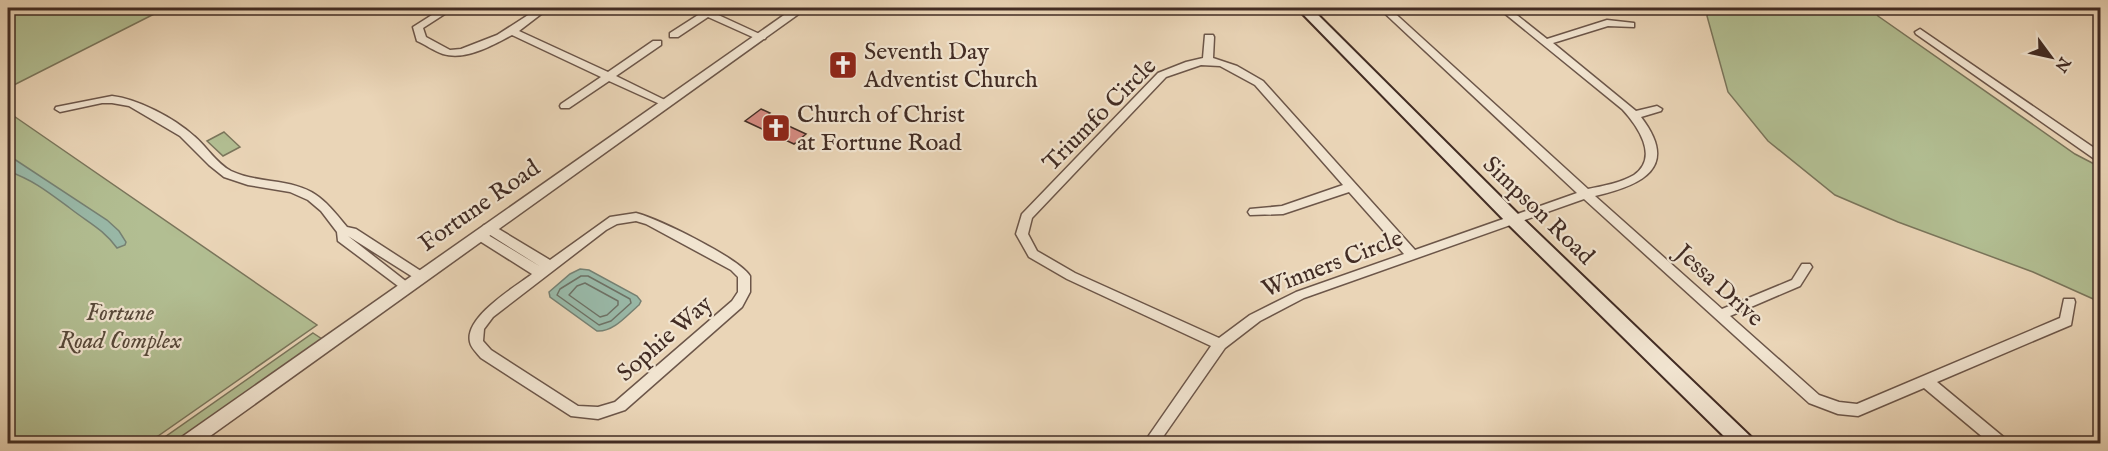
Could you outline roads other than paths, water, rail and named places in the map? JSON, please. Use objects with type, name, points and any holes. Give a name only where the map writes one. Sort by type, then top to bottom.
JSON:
[{"type":"main road","name":"Simpson Road","points":[[1304,8],[1514,220],[1745,444]]},
{"type":"street","points":[[449,8],[418,27],[421,39],[450,53],[474,50],[544,8]]},
{"type":"street","name":"Fortune Road","points":[[184,444],[801,8]]},
{"type":"street","name":"Jessa Drive","points":[[1384,8],[1814,399],[1838,408],[1858,410],[2066,321],[2069,302]]},
{"type":"street","points":[[1503,8],[1634,115],[1657,109]]},
{"type":"street","points":[[674,35],[711,10],[761,37]]},
{"type":"street","points":[[1547,42],[1607,23],[1630,25]]},
{"type":"street","points":[[510,30],[666,103]]},
{"type":"street","points":[[1920,32],[2100,157]]},
{"type":"street","points":[[1209,37],[1208,59],[1241,70],[1259,83],[1413,256]]},
{"type":"street","points":[[565,106],[657,43]]},
{"type":"street","name":"Triumfo Circle","points":[[1208,59],[1183,64],[1162,75],[1026,217],[1022,234],[1033,254],[1071,276],[1220,344]]},
{"type":"street","points":[[60,109],[109,98],[125,99],[136,104],[186,135],[225,173],[238,179],[290,188],[310,195],[323,206],[343,231],[342,238],[381,269],[413,281]]},
{"type":"street","name":"Winners Circle","points":[[1150,444],[1220,344],[1255,318],[1300,295],[1586,194],[1624,184],[1643,173],[1651,144],[1644,125],[1634,115]]},
{"type":"street","points":[[1254,212],[1283,210],[1350,187]]},
{"type":"street","name":"Sophie Way","points":[[636,217],[650,221],[735,267],[744,276],[745,284],[744,292],[737,304],[631,398],[613,409],[587,414],[571,410],[486,354],[476,342],[478,328],[484,318],[546,270],[602,227],[614,220],[636,217]]},
{"type":"street","points":[[484,231],[546,270]]},
{"type":"street","points":[[1720,315],[1796,283],[1806,267]]},
{"type":"street","points":[[1927,382],[2002,444]]},
{"type":"water","points":[[8,155],[107,220],[119,231],[126,242],[125,245],[117,248],[101,231],[48,192],[8,171]]},
{"type":"water","points":[[580,269],[589,270],[637,296],[641,301],[639,305],[615,326],[597,331],[550,297],[549,292],[570,274]]},
{"type":"place","name":"Seventh Day Adventist Church","points":[[843,65]]},
{"type":"place","name":"Church of Christ at Fortune Road","points":[[776,128]]},
{"type":"park label","name":"Fortune Road Complex","points":[[120,326]]}]
